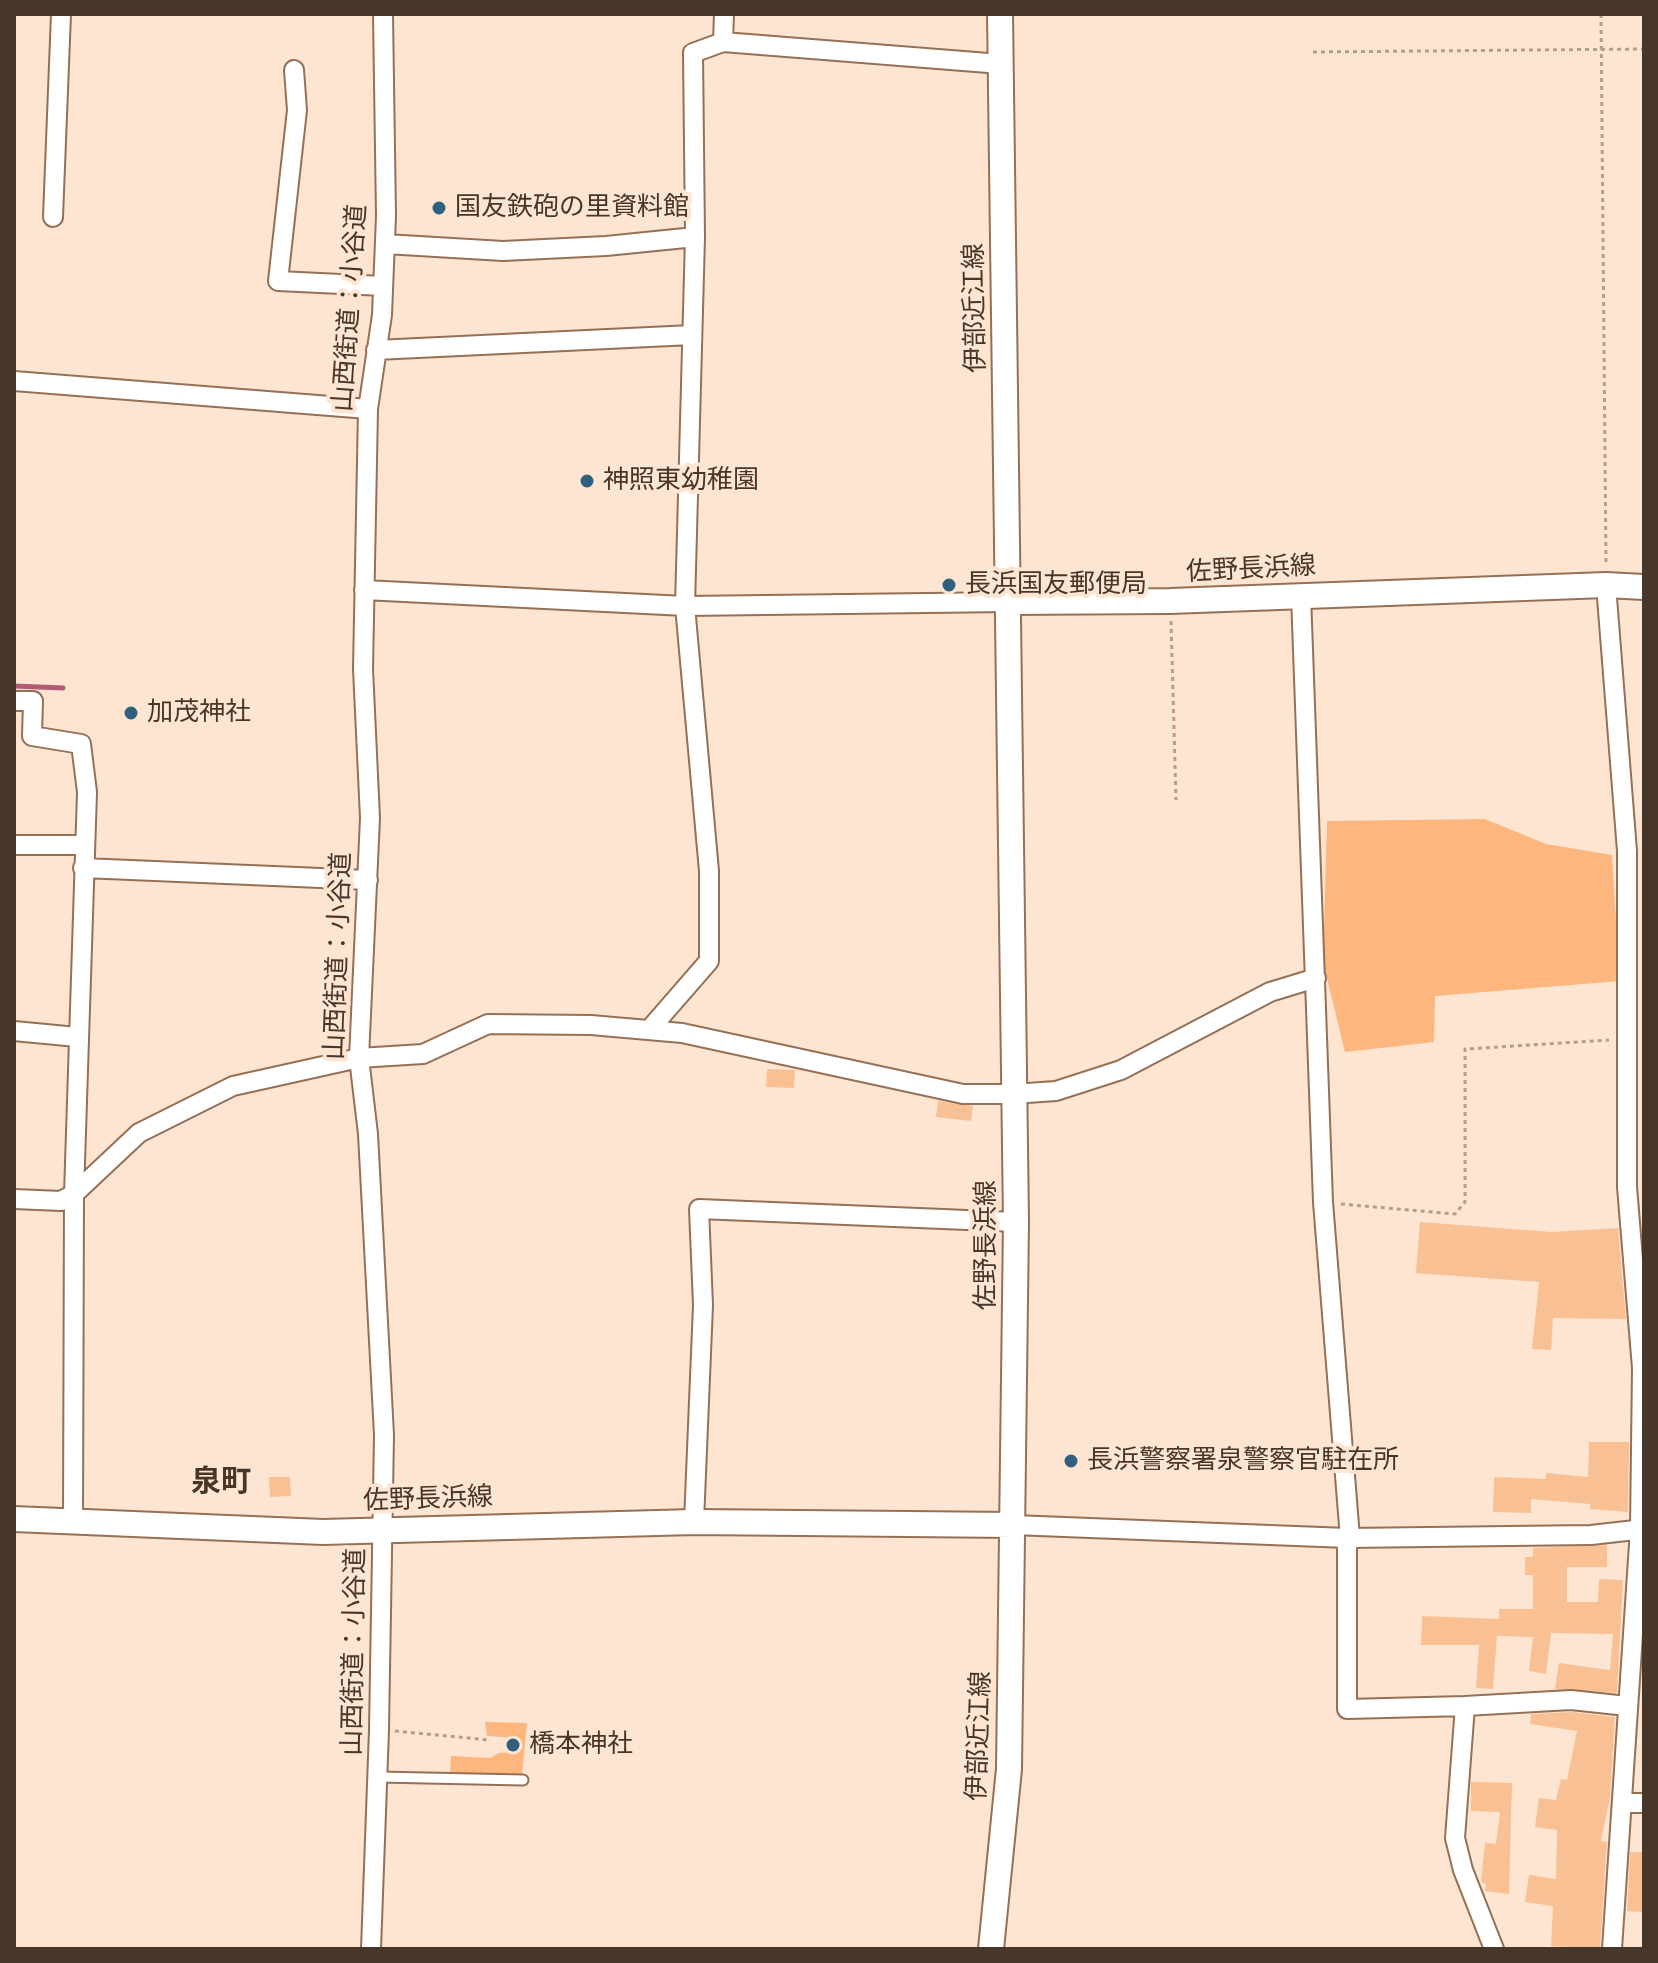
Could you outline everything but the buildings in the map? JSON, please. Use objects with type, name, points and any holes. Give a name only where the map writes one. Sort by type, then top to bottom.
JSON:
[{"type":"main road","name":"伊部近江線","points":[[1000,14],[1008,602]]},
{"type":"main road","name":"佐野長浜線","points":[[14,1519],[323,1532],[694,1522],[1013,1525],[1016,1222],[1008,602],[1170,601],[1606,585],[1644,587]]},
{"type":"main road","name":"伊部近江線","points":[[991,1949],[1009,1769],[1013,1525]]},
{"type":"street","points":[[53,217],[61,14]]},
{"type":"street","name":"山西街道：小谷道","points":[[371,1949],[378,1777],[384,1435],[371,1181],[359,1058],[361,949],[370,818],[363,669],[368,409],[385,244],[383,14]]},
{"type":"street","points":[[723,42],[724,14]]},
{"type":"street","points":[[649,1030],[709,961],[709,871],[685,606],[695,237],[693,53],[723,42],[1001,64]]},
{"type":"street","points":[[294,70],[297,110],[278,281],[383,286]]},
{"type":"street","points":[[385,244],[503,251],[695,237]]},
{"type":"street","points":[[376,350],[692,335]]},
{"type":"street","points":[[14,381],[368,409]]},
{"type":"street","points":[[1606,585],[1627,851],[1627,1187],[1642,1368],[1642,1529],[1612,1949]]},
{"type":"street","points":[[364,590],[685,606],[1008,602]]},
{"type":"street","points":[[1301,595],[1323,1202],[1349,1538],[1347,1709],[1571,1700],[1627,1706]]},
{"type":"street","points":[[14,701],[33,701],[32,736],[81,744],[87,792],[77,1037],[73,1522]]},
{"type":"street","points":[[14,845],[84,845]]},
{"type":"street","points":[[83,868],[368,880]]},
{"type":"street","points":[[14,1199],[61,1201],[74,1194],[139,1133],[233,1086],[359,1058],[423,1054],[488,1024],[682,1033],[963,1094],[1013,1094],[1056,1091],[1121,1070],[1270,992],[1316,978]]},
{"type":"street","points":[[14,1031],[77,1037]]},
{"type":"street","points":[[694,1522],[703,1305],[699,1209],[1016,1222]]},
{"type":"street","points":[[1013,1525],[1349,1538],[1591,1535],[1642,1529]]},
{"type":"street","points":[[1465,1706],[1455,1838],[1463,1870],[1494,1949]]},
{"type":"street","points":[[1623,1803],[1644,1803]]},
{"type":"lane","points":[[378,1777],[523,1780]]},
{"type":"path","points":[[1601,14],[1606,585]]},
{"type":"path","points":[[1313,52],[1644,49]]},
{"type":"path","points":[[1170,601],[1176,800]]},
{"type":"path","points":[[1323,1202],[1455,1214],[1465,1202],[1465,1049],[1629,1039]]},
{"type":"path","points":[[379,1730],[489,1740]]},
{"type":"shaded area","points":[[1485,819],[1546,844],[1612,855],[1620,981],[1435,996],[1434,1042],[1345,1052],[1323,962],[1327,821]]},
{"type":"shaded area","points":[[485,1722],[527,1723],[522,1775],[450,1774],[451,1756],[490,1758],[499,1753],[517,1752],[518,1738],[487,1736]]},
{"type":"waterway","points":[[14,686],[63,688]]},
{"type":"place","name":"国友鉄砲の里資料館","points":[[439,208]]},
{"type":"place","name":"神照東幼稚園","points":[[587,481]]},
{"type":"place","name":"長浜国友郵便局","points":[[949,585]]},
{"type":"place","name":"加茂神社","points":[[131,713]]},
{"type":"place","name":"長浜警察署泉警察官駐在所","points":[[1071,1461]]},
{"type":"place","name":"橋本神社","points":[[513,1745]]},
{"type":"district","name":"泉町","points":[[221,1483]]}]
